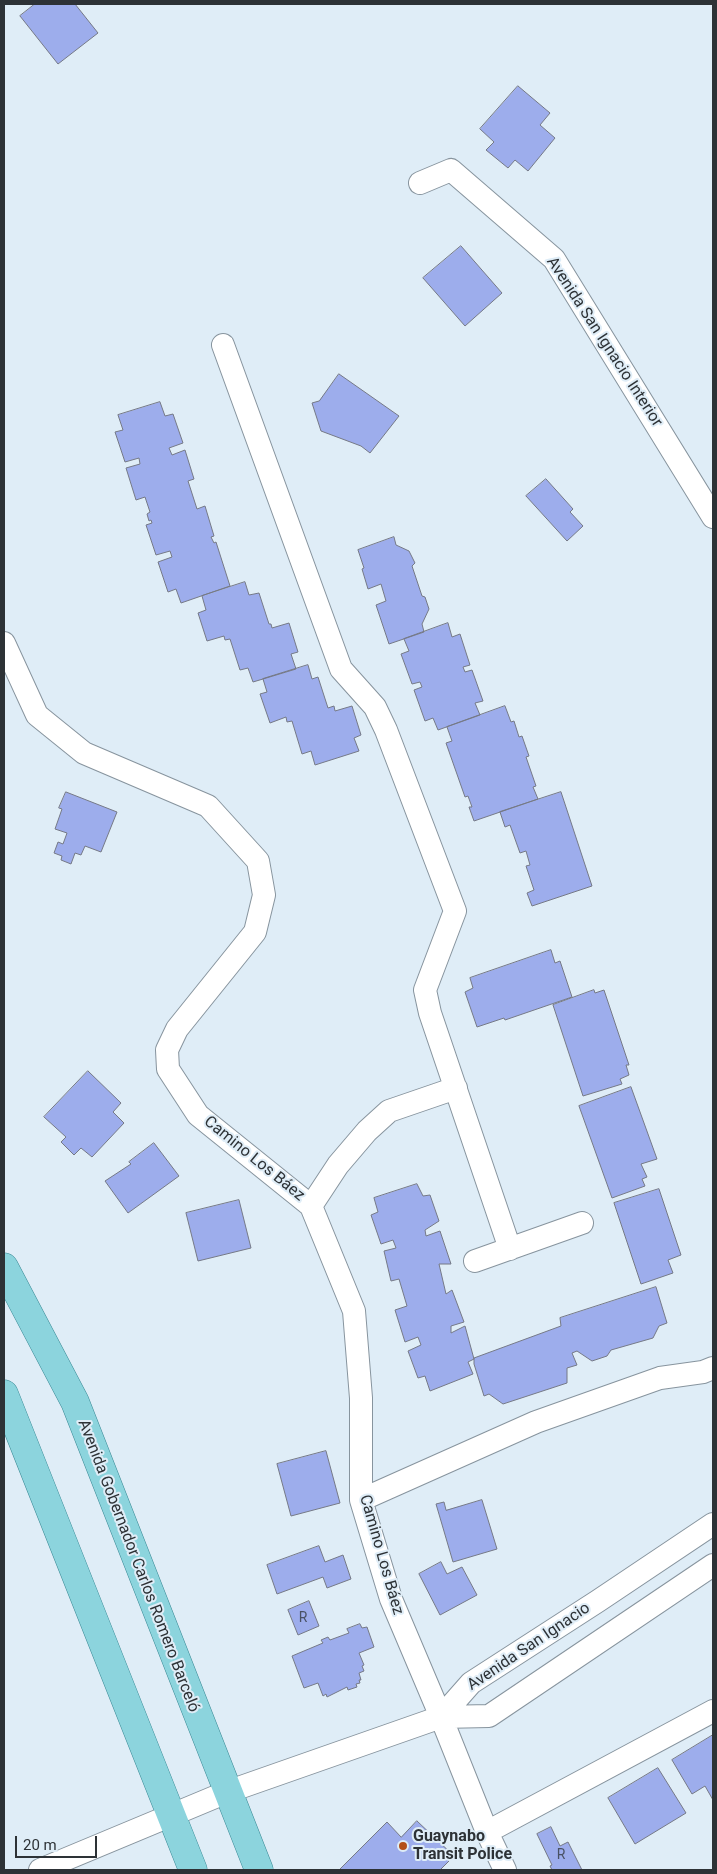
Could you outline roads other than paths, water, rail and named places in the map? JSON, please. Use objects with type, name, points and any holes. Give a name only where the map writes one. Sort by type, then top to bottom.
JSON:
[{"type":"main road","name":"Avenida Gobernador Carlos Romero Barceló","points":[[4,1267],[75,1402],[259,1870]]},
{"type":"main road","points":[[4,1394],[193,1870]]},
{"type":"street","name":"Avenida San Ignacio Interior","points":[[420,182],[451,170],[554,259],[713,517]]},
{"type":"street","points":[[223,345],[341,669],[375,707],[386,730],[456,911],[425,990],[430,1013],[510,1248]]},
{"type":"street","name":"Camino Los Báez","points":[[4,643],[37,715],[84,753],[208,806],[258,861],[264,895],[255,932],[177,1029],[167,1050],[168,1069],[198,1114],[311,1206],[354,1311],[361,1398],[361,1500],[391,1599],[487,1832],[505,1870]]},
{"type":"street","points":[[311,1206],[338,1166],[368,1131],[389,1111],[456,1088]]},
{"type":"street","points":[[475,1261],[582,1223]]},
{"type":"street","points":[[361,1500],[536,1422],[660,1378],[703,1372],[713,1368]]},
{"type":"street","name":"Avenida San Ignacio","points":[[441,1717],[471,1682],[598,1602],[713,1524]]},
{"type":"street","name":"Avenida San Ignacio","points":[[441,1717],[489,1716],[713,1565]]},
{"type":"street","points":[[487,1832],[713,1711]]},
{"type":"street","points":[[40,1870],[227,1792],[441,1717]]},
{"type":"place","name":"Guaynabo Transit Police","points":[[403,1846]]}]
